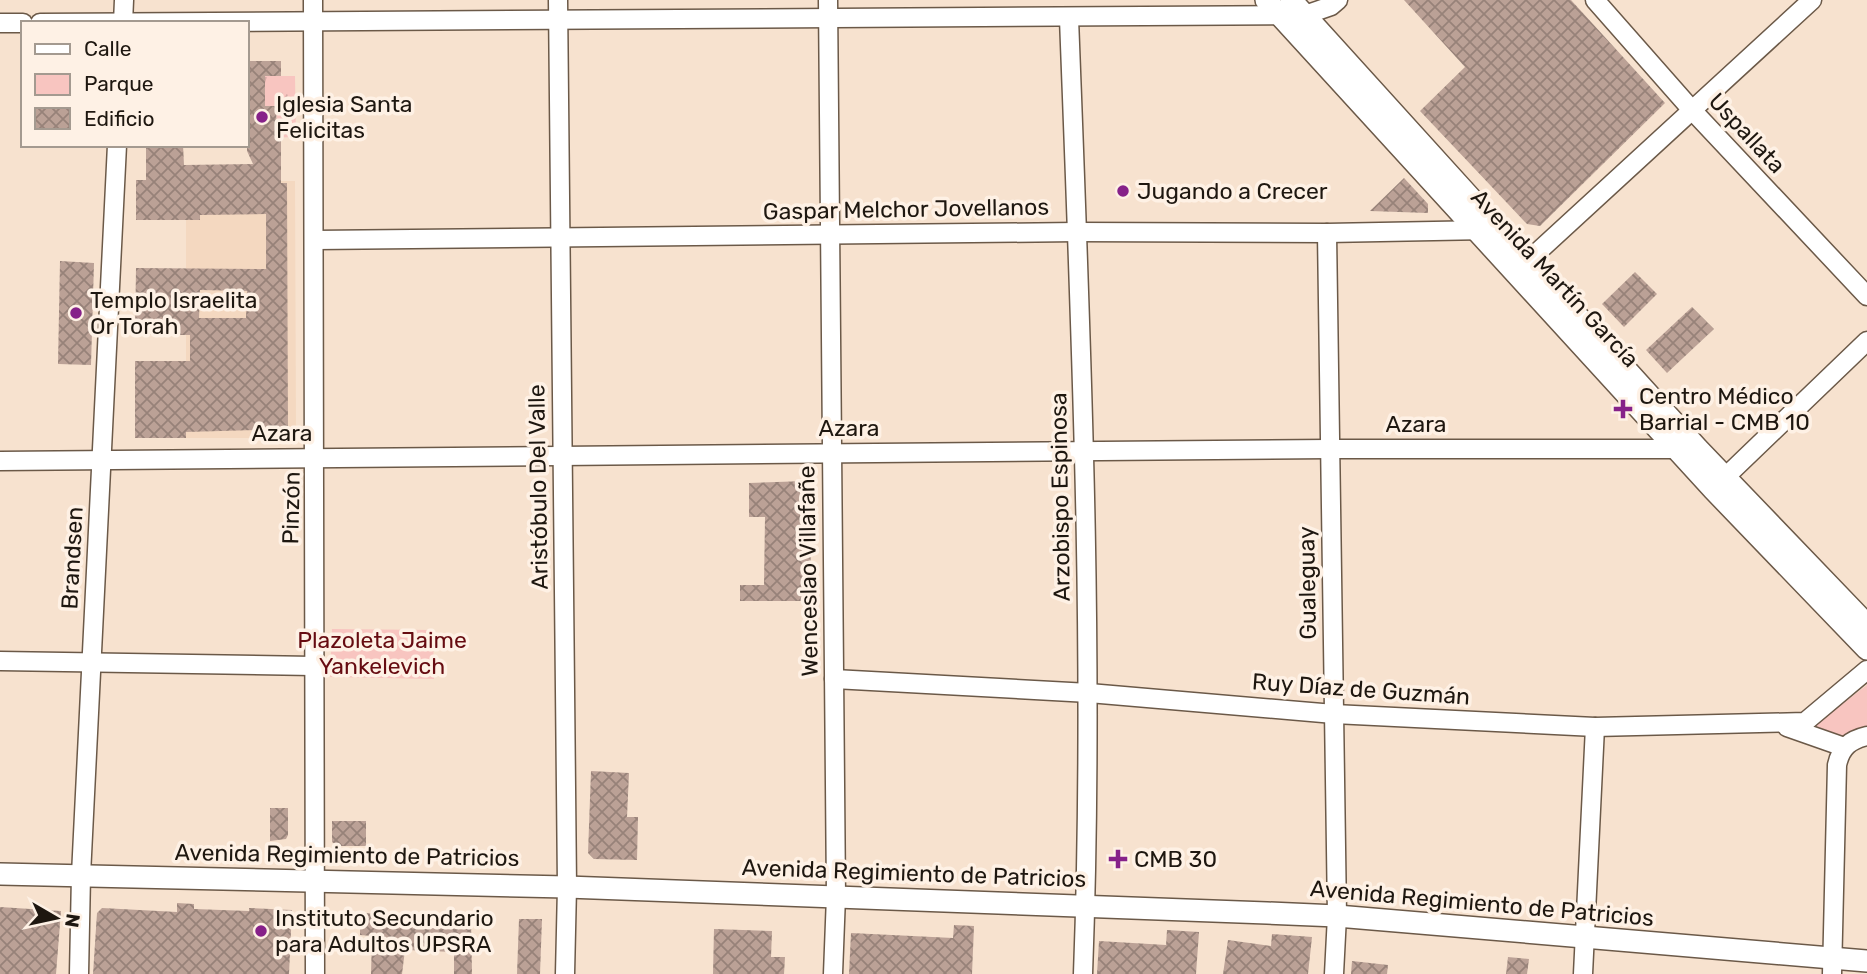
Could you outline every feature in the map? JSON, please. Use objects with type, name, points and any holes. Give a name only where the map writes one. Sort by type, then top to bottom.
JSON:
[{"type":"main road","name":"Avenida Martín García","points":[[1285,7],[1720,483],[1867,649]]},
{"type":"main road","name":"Avenida Martín García","points":[[1720,483],[1867,625]]},
{"type":"main road","name":"Avenida Regimiento de Patricios","points":[[0,874],[567,887],[1337,916],[1584,938],[1833,966],[1867,961]]},
{"type":"street","points":[[123,21],[124,0]]},
{"type":"street","name":"Pinzón","points":[[313,0],[315,974]]},
{"type":"street","name":"Aristóbulo Del Valle","points":[[558,0],[567,887],[565,974]]},
{"type":"street","points":[[218,21],[558,20],[828,9],[1069,18],[1331,6],[1338,0]]},
{"type":"street","name":"Uspallata","points":[[1595,0],[1691,109],[1867,296]]},
{"type":"street","points":[[1521,267],[1812,0]]},
{"type":"street","name":"Wenceslao Villafañe","points":[[828,9],[836,896],[833,974]]},
{"type":"street","name":"Arzobispo Espinosa","points":[[1069,18],[1085,451],[1088,693],[1083,974]]},
{"type":"street","points":[[0,23],[21,23]]},
{"type":"street","name":"Brandsen","points":[[79,974],[81,875],[117,147]]},
{"type":"street","name":"Gaspar Melchor Jovellanos","points":[[315,240],[1487,230]]},
{"type":"street","name":"Gualeguay","points":[[1327,233],[1337,916],[1334,974]]},
{"type":"street","points":[[1720,483],[1867,341]]},
{"type":"street","name":"Azara","points":[[0,461],[1329,449],[1688,449]]},
{"type":"street","points":[[0,661],[313,666]]},
{"type":"street","name":"Ruy Díaz de Guzmán","points":[[834,679],[1088,693],[1334,714],[1595,727],[1805,722],[1867,670]]},
{"type":"street","points":[[1777,723],[1844,747]]},
{"type":"street","points":[[1583,974],[1595,727]]},
{"type":"street","points":[[1833,966],[1836,774],[1844,747],[1867,736]]},
{"type":"shaded area","points":[[186,181],[295,181],[296,438],[186,438]]},
{"type":"green space","points":[[265,76],[295,76],[296,137],[264,138],[277,127],[276,106],[265,106]]},
{"type":"green space","name":"Plazoleta Jaime Yankelevich","points":[[332,629],[433,630],[434,679],[330,677]]},
{"type":"green space","points":[[1867,685],[1867,728],[1860,728],[1843,736],[1815,734],[1810,729]]},
{"type":"building","points":[[1404,0],[1571,0],[1665,103],[1540,226],[1527,224],[1420,111],[1465,67]]},
{"type":"building","points":[[248,61],[281,61],[281,76],[265,76],[265,106],[276,106],[277,137],[281,137],[281,183],[287,183],[288,429],[186,432],[186,438],[135,438],[135,361],[190,361],[190,335],[135,335],[136,268],[266,269],[266,214],[200,215],[200,220],[136,220],[136,180],[146,180],[146,147],[183,147],[184,165],[253,164],[247,151]],"holes":[[[200,290],[247,291],[246,318],[199,318]]]},
{"type":"building","points":[[1404,178],[1428,204],[1428,213],[1370,211]]},
{"type":"building","name":"Templo Israelita Or Torah","points":[[60,261],[94,263],[91,365],[58,364]]},
{"type":"building","points":[[1635,272],[1657,294],[1624,327],[1602,304]]},
{"type":"building","points":[[1692,307],[1714,329],[1667,373],[1646,350]]},
{"type":"building","points":[[806,481],[810,485],[811,601],[740,601],[740,585],[764,585],[765,517],[749,517],[749,483]]},
{"type":"building","points":[[591,771],[629,773],[627,817],[638,817],[637,860],[594,859],[588,853]]},
{"type":"building","points":[[270,808],[288,808],[286,839],[270,841]]},
{"type":"building","points":[[332,821],[366,821],[366,846],[338,846],[332,842]]},
{"type":"building","points":[[177,903],[194,904],[194,909],[292,910],[289,974],[93,974],[97,913],[102,908],[177,912]]},
{"type":"building","points":[[0,907],[61,911],[56,974],[0,974]]},
{"type":"building","points":[[360,913],[471,917],[472,974],[454,974],[454,952],[405,950],[402,974],[371,974],[372,936],[360,935]]},
{"type":"building","points":[[519,919],[542,919],[540,974],[517,974]]},
{"type":"building","points":[[954,925],[974,926],[972,974],[849,974],[851,933],[953,938]]},
{"type":"building","points":[[714,929],[772,931],[771,957],[785,957],[784,974],[713,974]]},
{"type":"building","points":[[1167,930],[1199,932],[1196,974],[1097,974],[1099,941],[1166,945]]},
{"type":"building","points":[[1272,934],[1312,937],[1308,974],[1223,974],[1228,940],[1271,946]]},
{"type":"building","points":[[1508,957],[1529,959],[1527,974],[1506,974]]},
{"type":"building","points":[[1352,961],[1388,965],[1387,974],[1351,974]]},
{"type":"place","name":"Iglesia Santa Felicitas","points":[[262,117]]},
{"type":"place","name":"Jugando a Crecer","points":[[1123,191]]},
{"type":"place","name":"Templo Israelita Or Torah","points":[[76,313]]},
{"type":"place","name":"Centro Médico Barrial - CMB 10","points":[[1623,409]]},
{"type":"place","name":"CMB 30","points":[[1118,859]]},
{"type":"place","name":"Instituto Secundario para Adultos UPSRA","points":[[261,931]]}]
